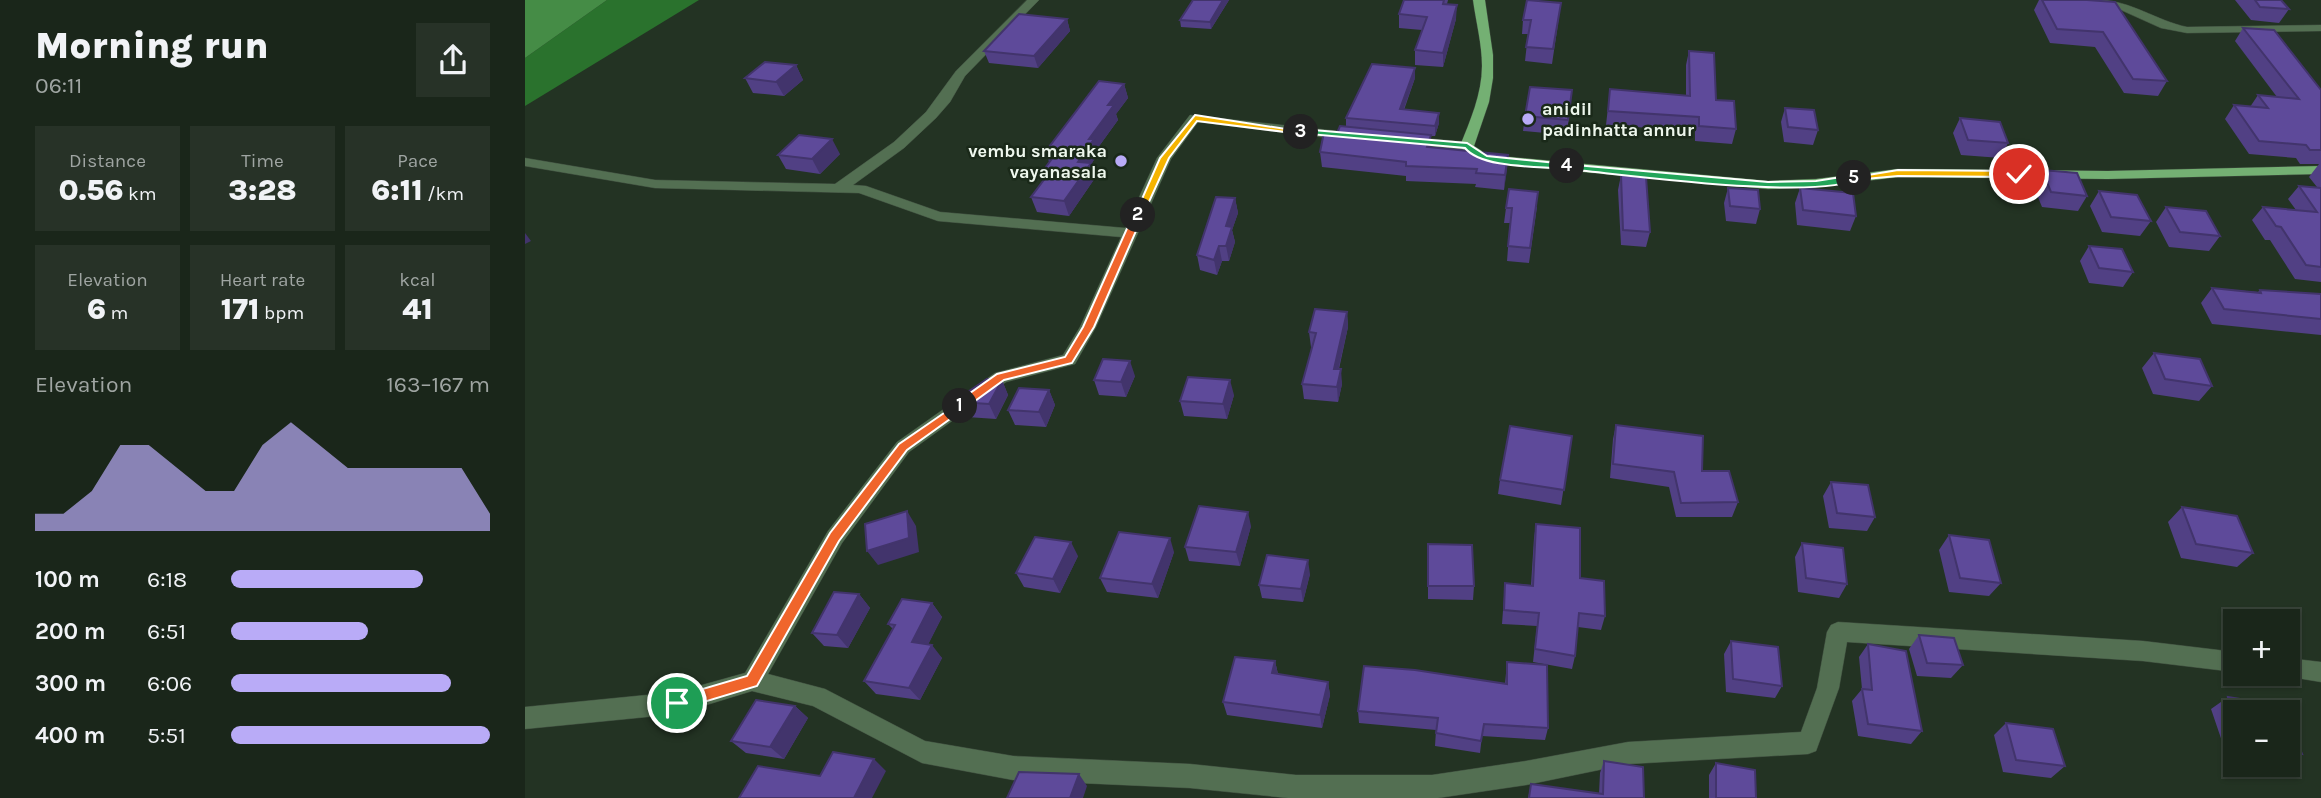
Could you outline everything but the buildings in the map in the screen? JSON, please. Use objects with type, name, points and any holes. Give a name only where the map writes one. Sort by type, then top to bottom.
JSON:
[{"type":"main road","points":[[1479,0],[1487,72],[1485,95],[1467,146],[1473,153],[1485,159],[1768,185],[1816,183],[1898,173],[2108,175],[2321,170]]},
{"type":"street","points":[[839,188],[898,145],[931,115],[945,99],[960,74],[1033,0]]},
{"type":"street","points":[[2105,0],[2153,22],[2187,30],[2321,28]]},
{"type":"street","points":[[752,681],[835,537],[903,447],[1001,377],[1069,360],[1088,327],[1164,158],[1195,118],[1366,138]]},
{"type":"street","points":[[1391,140],[1467,146]]},
{"type":"street","points":[[525,162],[655,184],[861,189],[938,216],[1129,233]]},
{"type":"street","points":[[525,718],[677,703],[752,681],[817,696],[922,751],[1013,768],[1190,776],[1296,787],[1432,787],[1526,773],[1628,753],[1808,743],[1829,688],[1838,632],[2143,651],[2223,661]]},
{"type":"street","points":[[2300,669],[2321,671]]},
{"type":"shaded area","points":[[525,0],[607,0],[525,58]]},
{"type":"shaded area","points":[[607,0],[699,0],[525,106],[525,58]]},
{"type":"place","name":"anidil padinhatta annur","points":[[1528,119]]},
{"type":"place","name":"vembu smaraka vayanasala","points":[[1121,161]]},
{"type":"route","points":[[677,703],[752,681],[835,537],[903,447],[1001,377],[1069,360],[1088,327],[1164,158],[1195,118],[1353,137],[1467,146],[1473,153],[1485,159],[1768,185],[1816,183],[1898,173],[2019,174]]}]
